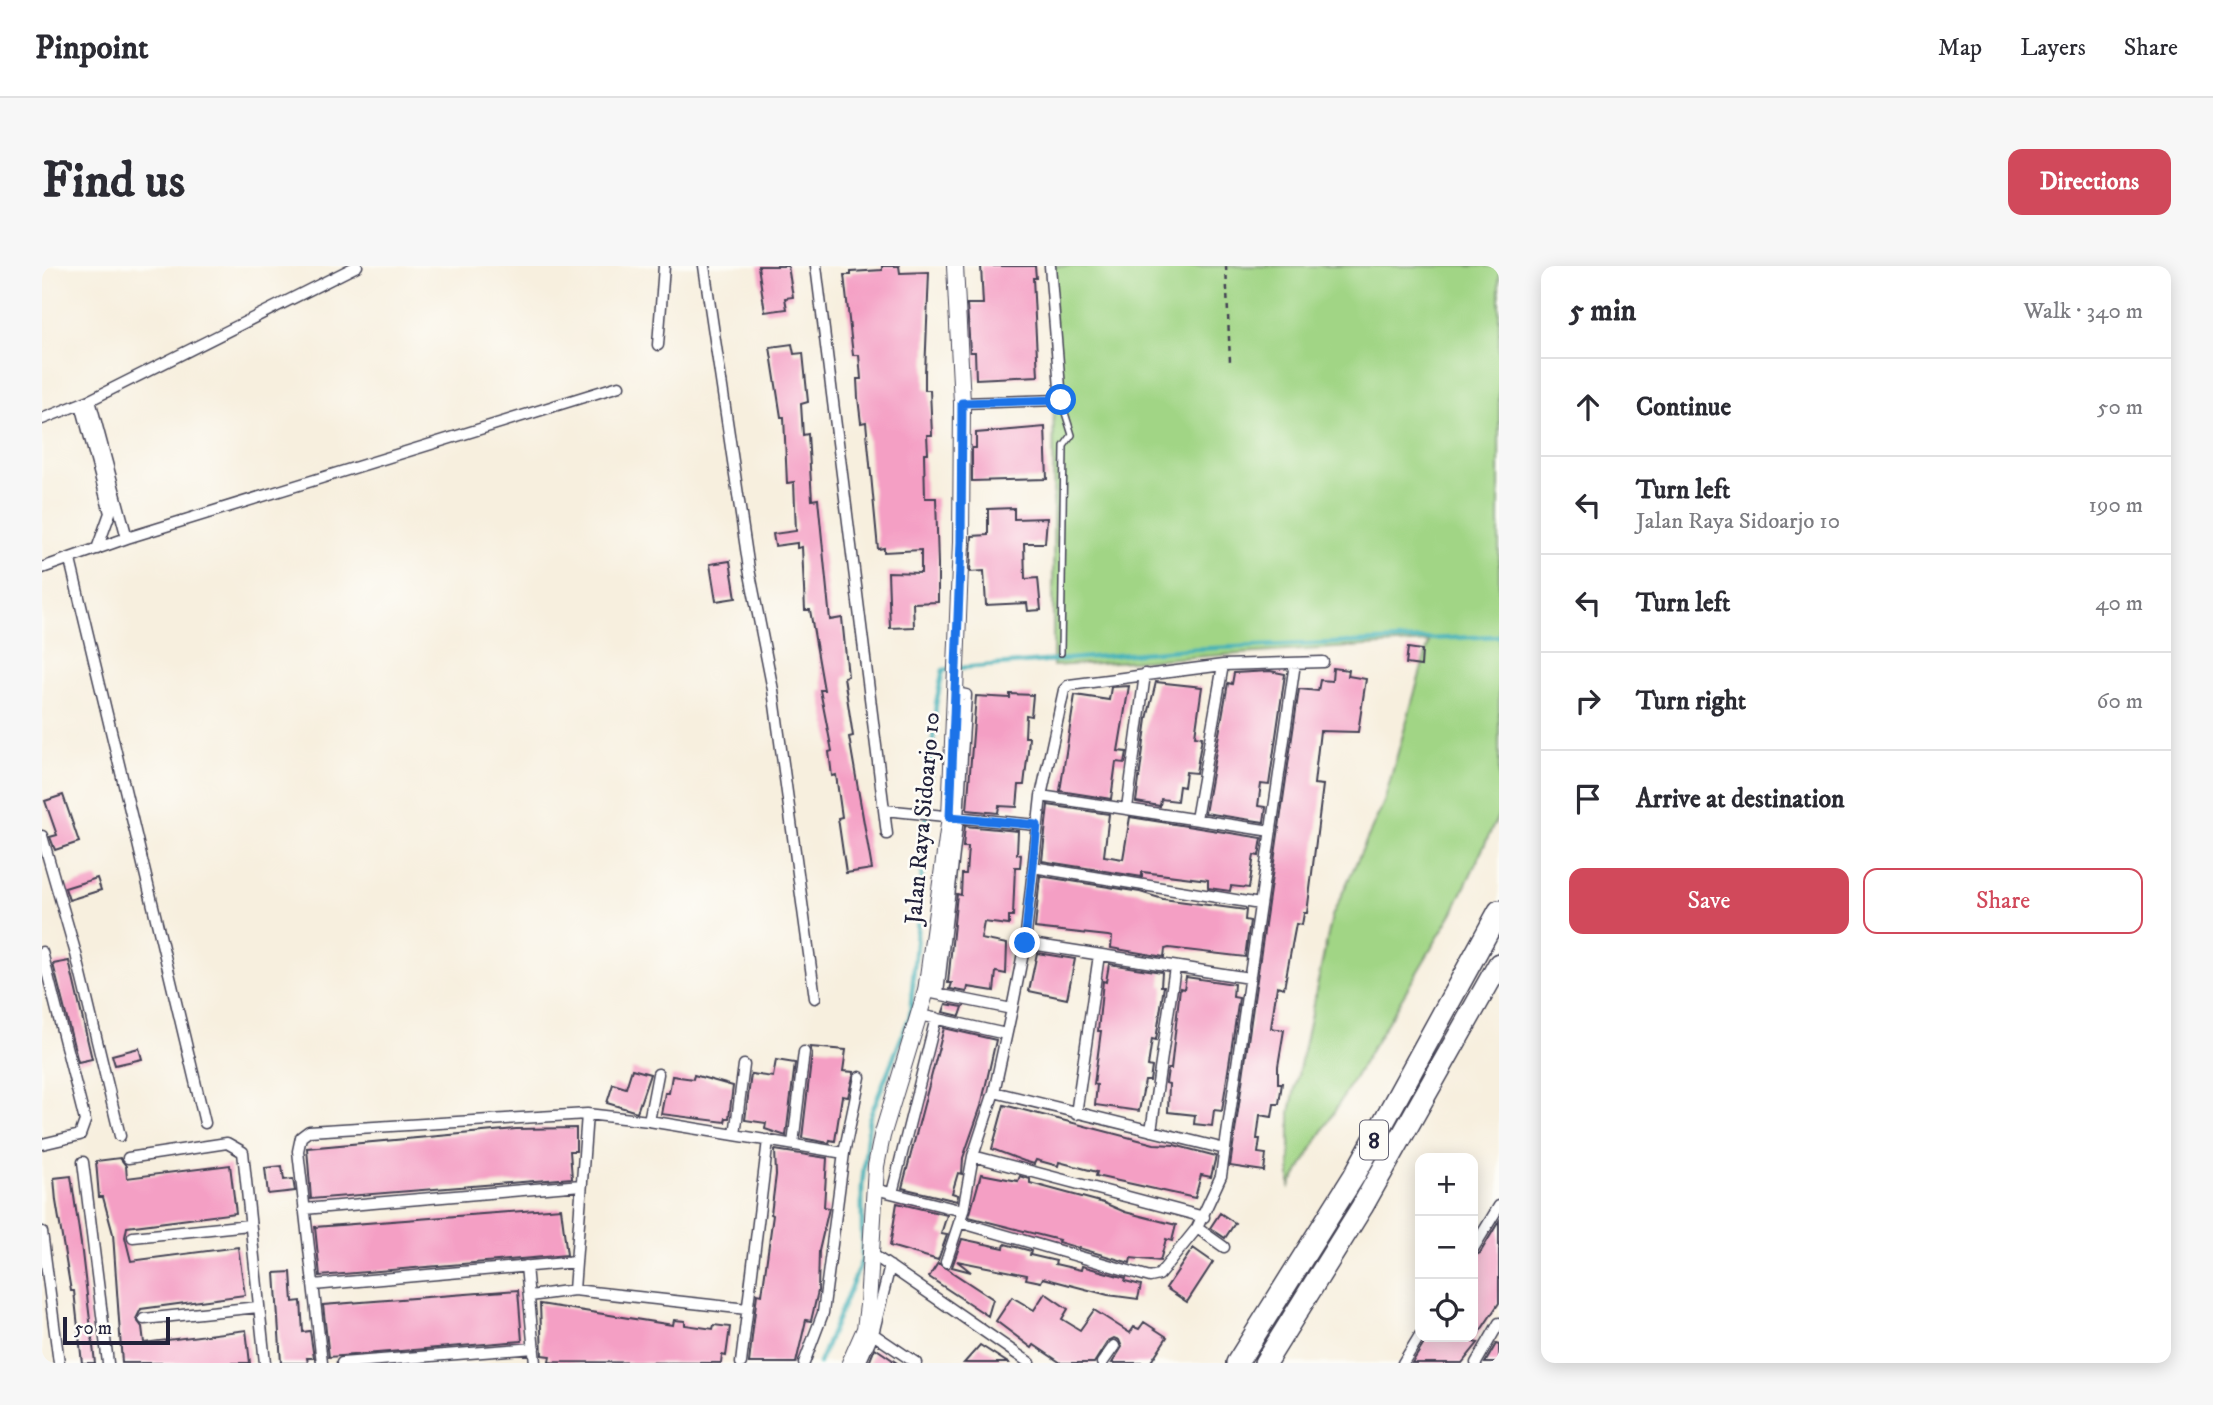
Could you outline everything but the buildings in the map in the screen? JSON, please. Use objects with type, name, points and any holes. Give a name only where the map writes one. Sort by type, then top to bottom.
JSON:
[{"type":"highway","name":"8","points":[[1237,1363],[1354,1176],[1499,911]]},
{"type":"highway","name":"8","points":[[1265,1363],[1362,1207],[1499,964]]},
{"type":"street","points":[[42,419],[86,402],[356,266]]},
{"type":"street","points":[[658,345],[664,266]]},
{"type":"street","points":[[704,266],[749,569],[773,690],[815,998]]},
{"type":"street","points":[[816,266],[887,834]]},
{"type":"street","name":"Jalan Raya Sidoarjo 10","points":[[850,1363],[865,1329],[875,1189],[882,1136],[928,1017],[949,817],[961,542],[962,403],[955,266]]},
{"type":"street","points":[[962,403],[1061,400],[1050,266]]},
{"type":"street","points":[[42,568],[127,538],[620,386]]},
{"type":"street","points":[[86,402],[127,538]]},
{"type":"street","points":[[86,402],[110,513],[97,549]]},
{"type":"street","points":[[70,560],[205,1123]]},
{"type":"street","points":[[946,1262],[961,1217],[973,1156],[993,1092],[1012,1009],[1025,943],[1041,796],[1066,687],[1223,665],[1323,662]]},
{"type":"street","points":[[875,1189],[1150,1277],[1159,1275],[1197,1228],[1218,1188],[1225,1149],[1295,663]]},
{"type":"street","points":[[1196,819],[1223,665]]},
{"type":"street","points":[[1127,808],[1145,674]]},
{"type":"street","points":[[1041,796],[1271,831]]},
{"type":"street","points":[[884,810],[1037,825]]},
{"type":"street","points":[[42,836],[76,954],[120,1136]]},
{"type":"street","points":[[1032,867],[1259,904]]},
{"type":"street","points":[[1025,943],[1249,978]]},
{"type":"street","points":[[42,952],[86,1121],[80,1135],[42,1144]]},
{"type":"street","points":[[1076,1114],[1099,955]]},
{"type":"street","points":[[1151,1131],[1175,967]]},
{"type":"street","points":[[932,993],[1012,1009]]},
{"type":"street","points":[[892,1193],[928,1017],[1006,1034]]},
{"type":"street","points":[[793,1144],[804,1052]]},
{"type":"street","points":[[735,1135],[744,1065]]},
{"type":"street","points":[[649,1121],[658,1074]]},
{"type":"street","points":[[804,1363],[823,1313],[844,1153],[860,1077]]},
{"type":"street","points":[[993,1092],[1225,1149]]},
{"type":"street","points":[[321,1363],[298,1145],[309,1130],[587,1114],[649,1121],[844,1153]]},
{"type":"street","points":[[574,1290],[587,1114]]},
{"type":"street","points":[[741,1363],[768,1140]]},
{"type":"street","points":[[128,1158],[233,1144],[243,1153],[265,1363]]},
{"type":"street","points":[[973,1156],[1204,1217]]},
{"type":"street","points":[[83,1162],[108,1363]]},
{"type":"street","points":[[304,1209],[582,1185]]},
{"type":"street","points":[[1478,1241],[1499,1206]]},
{"type":"street","points":[[133,1237],[249,1225]]},
{"type":"street","points":[[1197,1228],[1224,1247]]},
{"type":"street","points":[[42,1232],[59,1363]]},
{"type":"street","points":[[872,1254],[1026,1362]]},
{"type":"street","points":[[313,1284],[576,1262]]},
{"type":"street","points":[[526,1266],[535,1363]]},
{"type":"street","points":[[860,1363],[873,1334],[890,1266]]},
{"type":"street","points":[[530,1296],[574,1290],[747,1309]]},
{"type":"street","points":[[144,1319],[258,1307]]},
{"type":"street","points":[[1476,1363],[1499,1323]]},
{"type":"street","points":[[873,1334],[916,1363]]},
{"type":"street","points":[[1403,1363],[1416,1342]]},
{"type":"street","points":[[1102,1363],[1114,1346]]},
{"type":"street","points":[[341,1363],[534,1348]]},
{"type":"lane","points":[[1061,400],[1072,435],[1064,446],[1061,653]]},
{"type":"path","points":[[1226,266],[1230,362]]},
{"type":"green space","points":[[1054,266],[1499,266],[1499,814],[1453,912],[1290,1186],[1290,1112],[1332,916],[1384,802],[1429,642],[1053,666]]},
{"type":"waterway","points":[[960,668],[1190,649],[1499,636]]},
{"type":"waterway","points":[[819,1363],[862,1260],[862,1186],[869,1119],[910,1016],[936,704],[943,670],[951,669]]},
{"type":"route","points":[[1025,943],[1037,825],[950,817],[961,542],[962,403],[1061,400]]}]
